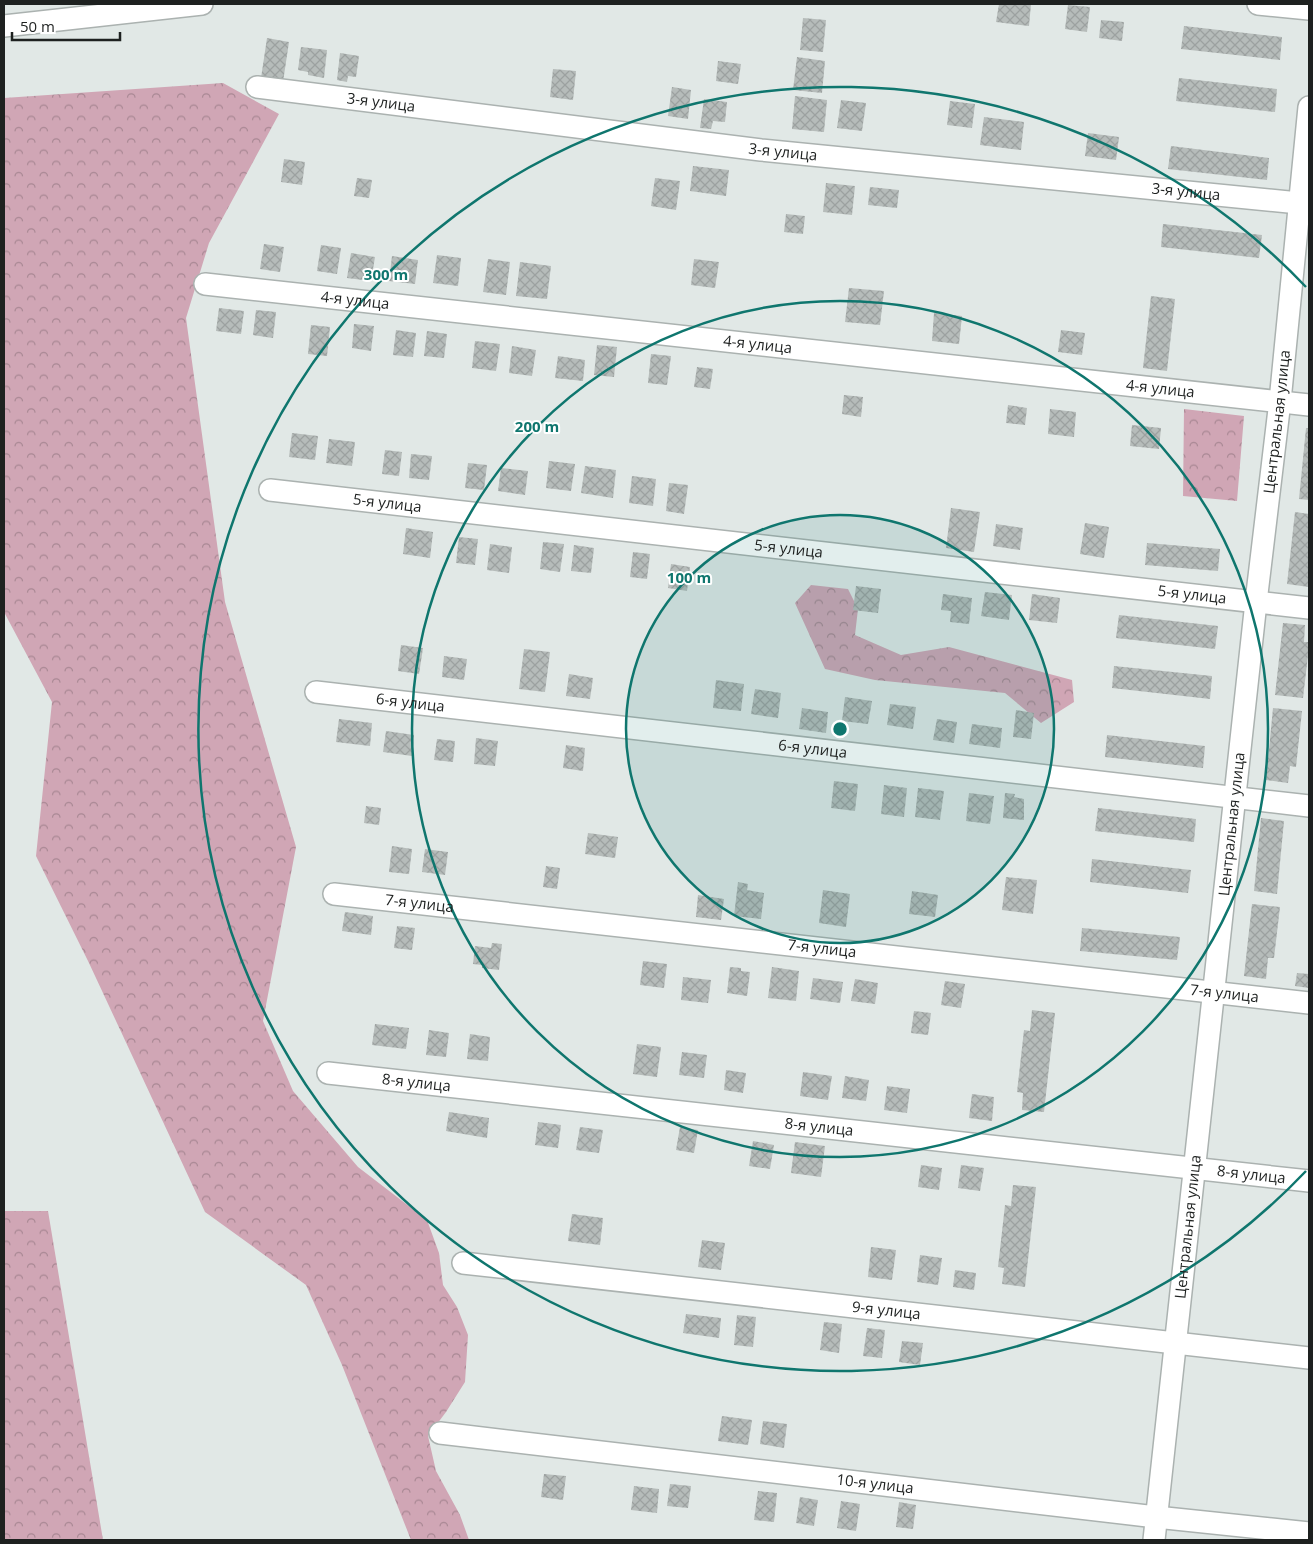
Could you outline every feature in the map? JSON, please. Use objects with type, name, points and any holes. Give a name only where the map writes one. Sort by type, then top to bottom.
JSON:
[{"type":"street","points":[[4,26],[202,4]]},
{"type":"street","points":[[1258,4],[1309,9]]},
{"type":"street","name":"3-я улица","points":[[257,87],[761,150],[1304,203]]},
{"type":"street","name":"Центральная улица","points":[[1154,1540],[1256,602],[1304,203],[1309,107]]},
{"type":"street","name":"4-я улица","points":[[206,284],[1309,405]]},
{"type":"street","name":"5-я улица","points":[[270,490],[1309,608]]},
{"type":"street","name":"6-я улица","points":[[316,692],[1309,806]]},
{"type":"street","name":"7-я улица","points":[[334,894],[1309,1003]]},
{"type":"street","name":"8-я улица","points":[[328,1073],[1309,1181]]},
{"type":"street","name":"9-я улица","points":[[464,1263],[1309,1358]]},
{"type":"street","name":"10-я улица","points":[[440,1433],[1156,1518],[1309,1533]]},
{"type":"green space","points":[[223,83],[279,114],[209,243],[186,318],[225,602],[296,847],[263,1021],[293,1091],[358,1167],[427,1220],[439,1253],[443,1285],[457,1307],[468,1335],[465,1382],[428,1436],[436,1471],[460,1515],[469,1540],[411,1540],[342,1365],[306,1285],[205,1212],[89,963],[36,856],[52,702],[4,612],[4,98]]},
{"type":"green space","points":[[1184,409],[1244,416],[1237,501],[1183,496]]},
{"type":"green space","points":[[811,585],[848,589],[858,609],[855,635],[901,655],[949,647],[1072,680],[1074,702],[1041,723],[1005,693],[875,680],[825,669],[795,603]]},
{"type":"green space","points":[[4,1211],[48,1211],[103,1540],[4,1540]]},
{"type":"building","points":[[999,4],[1031,4],[1029,26],[996,22]]},
{"type":"building","points":[[1068,5],[1090,7],[1087,32],[1065,29]]},
{"type":"building","points":[[803,18],[826,20],[823,52],[800,50]]},
{"type":"building","points":[[1101,20],[1124,22],[1122,41],[1099,38]]},
{"type":"building","points":[[1184,26],[1282,37],[1280,60],[1181,49]]},
{"type":"building","points":[[267,38],[289,42],[283,82],[261,78]]},
{"type":"building","points":[[301,47],[327,50],[324,78],[308,75],[308,72],[298,70]]},
{"type":"building","points":[[340,53],[359,56],[356,77],[348,76],[347,82],[337,80]]},
{"type":"building","points":[[797,57],[825,61],[822,93],[793,90]]},
{"type":"building","points":[[718,61],[741,64],[738,84],[716,81]]},
{"type":"building","points":[[553,69],[576,71],[573,100],[550,97]]},
{"type":"building","points":[[1179,78],[1277,89],[1275,112],[1176,101]]},
{"type":"building","points":[[672,87],[691,90],[688,119],[668,116]]},
{"type":"building","points":[[795,96],[827,100],[824,132],[792,129]]},
{"type":"building","points":[[704,99],[727,102],[725,122],[713,121],[711,129],[700,128]]},
{"type":"building","points":[[841,100],[866,103],[862,131],[837,128]]},
{"type":"building","points":[[950,101],[975,104],[972,128],[947,125]]},
{"type":"building","points":[[984,117],[1024,122],[1021,150],[980,145]]},
{"type":"building","points":[[1088,133],[1119,137],[1116,160],[1085,156]]},
{"type":"building","points":[[1171,146],[1269,158],[1267,180],[1168,169]]},
{"type":"building","points":[[284,159],[305,162],[302,185],[281,182]]},
{"type":"building","points":[[693,166],[729,170],[726,196],[690,191]]},
{"type":"building","points":[[357,178],[372,180],[369,198],[354,196]]},
{"type":"building","points":[[655,178],[680,181],[676,210],[651,206]]},
{"type":"building","points":[[826,183],[855,186],[852,215],[823,212]]},
{"type":"building","points":[[870,187],[899,190],[897,208],[868,205]]},
{"type":"building","points":[[786,214],[805,216],[803,234],[784,232]]},
{"type":"building","points":[[1163,224],[1262,235],[1259,258],[1161,247]]},
{"type":"building","points":[[264,244],[284,247],[280,272],[260,269]]},
{"type":"building","points":[[321,245],[341,248],[337,274],[317,271]]},
{"type":"building","points":[[351,253],[375,257],[371,281],[347,278]]},
{"type":"building","points":[[437,255],[461,258],[458,286],[433,283]]},
{"type":"building","points":[[392,256],[418,260],[415,284],[389,281]]},
{"type":"building","points":[[488,259],[510,262],[506,295],[483,292]]},
{"type":"building","points":[[694,259],[719,262],[715,288],[691,285]]},
{"type":"building","points":[[520,262],[551,266],[547,299],[516,296]]},
{"type":"building","points":[[849,288],[884,291],[880,325],[845,322]]},
{"type":"building","points":[[1151,296],[1175,299],[1167,371],[1143,368]]},
{"type":"building","points":[[219,308],[244,311],[241,334],[216,331]]},
{"type":"building","points":[[256,310],[276,312],[273,338],[253,335]]},
{"type":"building","points":[[934,313],[962,316],[959,344],[932,341]]},
{"type":"building","points":[[354,324],[374,326],[371,351],[352,348]]},
{"type":"building","points":[[311,325],[330,327],[327,356],[308,354]]},
{"type":"building","points":[[396,330],[416,333],[413,357],[393,355]]},
{"type":"building","points":[[1061,330],[1085,333],[1082,355],[1058,352]]},
{"type":"building","points":[[427,331],[447,334],[444,358],[424,356]]},
{"type":"building","points":[[475,341],[500,344],[496,371],[472,368]]},
{"type":"building","points":[[597,345],[617,347],[614,377],[594,375]]},
{"type":"building","points":[[512,346],[536,350],[532,376],[509,373]]},
{"type":"building","points":[[651,354],[671,356],[667,385],[648,383]]},
{"type":"building","points":[[558,356],[585,360],[583,381],[555,378]]},
{"type":"building","points":[[697,367],[713,369],[710,389],[694,387]]},
{"type":"building","points":[[844,395],[863,397],[861,417],[842,414]]},
{"type":"building","points":[[1008,405],[1027,408],[1025,425],[1006,423]]},
{"type":"building","points":[[1050,409],[1076,412],[1074,437],[1048,434]]},
{"type":"building","points":[[1132,425],[1161,428],[1159,449],[1130,446]]},
{"type":"building","points":[[1306,428],[1309,428],[1309,500],[1299,499]]},
{"type":"building","points":[[292,433],[318,436],[315,460],[289,457]]},
{"type":"building","points":[[329,439],[355,442],[352,466],[326,463]]},
{"type":"building","points":[[385,450],[402,452],[399,476],[382,474]]},
{"type":"building","points":[[411,454],[432,456],[429,480],[409,478]]},
{"type":"building","points":[[549,461],[575,464],[571,491],[546,488]]},
{"type":"building","points":[[468,463],[487,465],[484,490],[465,488]]},
{"type":"building","points":[[585,466],[616,470],[613,498],[581,493]]},
{"type":"building","points":[[501,468],[528,471],[525,495],[498,491]]},
{"type":"building","points":[[632,476],[656,479],[653,506],[629,503]]},
{"type":"building","points":[[669,483],[688,485],[684,514],[666,511]]},
{"type":"building","points":[[951,508],[980,512],[974,552],[946,548]]},
{"type":"building","points":[[1295,512],[1309,514],[1309,587],[1287,584]]},
{"type":"building","points":[[1085,523],[1109,527],[1104,558],[1080,554]]},
{"type":"building","points":[[996,524],[1023,528],[1020,550],[993,546]]},
{"type":"building","points":[[406,528],[433,532],[430,558],[403,554]]},
{"type":"building","points":[[459,537],[478,539],[475,565],[456,563]]},
{"type":"building","points":[[543,542],[564,544],[560,572],[540,569]]},
{"type":"building","points":[[1147,543],[1220,549],[1218,571],[1145,565]]},
{"type":"building","points":[[490,544],[512,547],[509,573],[487,570]]},
{"type":"building","points":[[574,545],[594,548],[591,573],[571,571]]},
{"type":"building","points":[[633,552],[650,554],[647,579],[630,577]]},
{"type":"building","points":[[671,564],[690,567],[687,591],[668,588]]},
{"type":"building","points":[[856,586],[881,589],[878,613],[853,610]]},
{"type":"building","points":[[985,592],[1012,595],[1009,620],[981,616]]},
{"type":"building","points":[[943,594],[972,598],[969,624],[950,622],[951,611],[941,610]]},
{"type":"building","points":[[1032,594],[1060,598],[1057,623],[1029,620]]},
{"type":"building","points":[[1119,615],[1218,626],[1215,649],[1116,638]]},
{"type":"building","points":[[1283,623],[1305,625],[1304,642],[1309,642],[1309,647],[1303,698],[1275,695]]},
{"type":"building","points":[[401,645],[423,648],[419,674],[398,671]]},
{"type":"building","points":[[524,649],[550,652],[545,692],[519,689]]},
{"type":"building","points":[[444,656],[467,659],[464,680],[442,677]]},
{"type":"building","points":[[1114,666],[1212,676],[1210,699],[1112,688]]},
{"type":"building","points":[[569,674],[593,678],[590,699],[566,696]]},
{"type":"building","points":[[716,680],[744,684],[741,711],[713,708]]},
{"type":"building","points":[[755,689],[781,693],[778,718],[751,714]]},
{"type":"building","points":[[845,697],[872,701],[868,724],[842,721]]},
{"type":"building","points":[[890,704],[916,707],[913,729],[887,725]]},
{"type":"building","points":[[802,708],[828,712],[826,733],[799,729]]},
{"type":"building","points":[[1273,708],[1302,711],[1296,767],[1290,766],[1288,783],[1266,780]]},
{"type":"building","points":[[1016,710],[1034,713],[1031,739],[1013,737]]},
{"type":"building","points":[[339,719],[372,723],[370,746],[336,742]]},
{"type":"building","points":[[937,719],[957,722],[954,743],[933,740]]},
{"type":"building","points":[[972,724],[1002,728],[1000,748],[969,744]]},
{"type":"building","points":[[386,731],[414,735],[412,756],[383,752]]},
{"type":"building","points":[[1107,735],[1205,746],[1203,768],[1105,757]]},
{"type":"building","points":[[476,738],[498,741],[495,766],[474,764]]},
{"type":"building","points":[[437,739],[455,741],[453,762],[434,760]]},
{"type":"building","points":[[566,745],[585,748],[583,771],[563,768]]},
{"type":"building","points":[[834,781],[858,784],[855,811],[831,808]]},
{"type":"building","points":[[884,785],[907,788],[904,817],[881,814]]},
{"type":"building","points":[[918,788],[944,791],[940,820],[915,817]]},
{"type":"building","points":[[969,793],[994,796],[990,824],[966,821]]},
{"type":"building","points":[[1005,793],[1015,794],[1014,797],[1024,799],[1024,820],[1003,818]]},
{"type":"building","points":[[366,806],[381,808],[379,825],[364,823]]},
{"type":"building","points":[[1098,808],[1196,819],[1194,842],[1095,831]]},
{"type":"building","points":[[1261,818],[1284,821],[1277,894],[1254,891]]},
{"type":"building","points":[[588,833],[618,837],[615,858],[585,854]]},
{"type":"building","points":[[392,846],[412,849],[409,874],[389,872]]},
{"type":"building","points":[[425,849],[448,852],[445,875],[422,872]]},
{"type":"building","points":[[1092,859],[1191,870],[1188,893],[1090,882]]},
{"type":"building","points":[[546,866],[560,868],[557,889],[543,887]]},
{"type":"building","points":[[1006,877],[1037,880],[1033,914],[1002,910]]},
{"type":"building","points":[[738,882],[748,884],[747,890],[764,893],[761,919],[734,916]]},
{"type":"building","points":[[823,890],[850,894],[846,927],[819,923]]},
{"type":"building","points":[[912,891],[938,895],[935,917],[909,914]]},
{"type":"building","points":[[698,895],[724,899],[721,920],[696,917]]},
{"type":"building","points":[[1252,904],[1280,907],[1274,958],[1268,958],[1266,979],[1244,976]]},
{"type":"building","points":[[345,912],[373,916],[371,935],[342,931]]},
{"type":"building","points":[[397,926],[415,928],[412,950],[394,948]]},
{"type":"building","points":[[1082,928],[1180,937],[1177,960],[1080,951]]},
{"type":"building","points":[[492,943],[502,944],[499,970],[482,968],[482,965],[473,964],[475,946],[491,948]]},
{"type":"building","points":[[643,961],[667,964],[664,988],[640,985]]},
{"type":"building","points":[[730,967],[741,968],[741,971],[750,972],[747,996],[727,993]]},
{"type":"building","points":[[772,967],[799,971],[796,1001],[768,998]]},
{"type":"building","points":[[1297,973],[1309,974],[1309,988],[1295,986]]},
{"type":"building","points":[[683,977],[711,980],[708,1003],[681,1000]]},
{"type":"building","points":[[813,978],[843,982],[840,1003],[810,999]]},
{"type":"building","points":[[855,979],[878,983],[875,1004],[851,1001]]},
{"type":"building","points":[[945,981],[965,984],[961,1008],[941,1005]]},
{"type":"building","points":[[1032,1010],[1055,1013],[1044,1112],[1022,1110],[1023,1093],[1017,1092],[1024,1030],[1030,1031]]},
{"type":"building","points":[[914,1011],[931,1013],[928,1035],[911,1033]]},
{"type":"building","points":[[375,1024],[409,1028],[406,1049],[372,1045]]},
{"type":"building","points":[[429,1030],[449,1033],[446,1057],[426,1055]]},
{"type":"building","points":[[470,1034],[490,1037],[488,1061],[467,1059]]},
{"type":"building","points":[[637,1044],[661,1047],[657,1077],[633,1074]]},
{"type":"building","points":[[682,1052],[707,1055],[704,1078],[679,1075]]},
{"type":"building","points":[[726,1070],[746,1073],[743,1093],[724,1090]]},
{"type":"building","points":[[803,1072],[832,1076],[828,1100],[800,1096]]},
{"type":"building","points":[[845,1076],[869,1080],[866,1101],[842,1098]]},
{"type":"building","points":[[887,1086],[910,1089],[907,1113],[884,1110]]},
{"type":"building","points":[[972,1094],[994,1097],[992,1121],[969,1118]]},
{"type":"building","points":[[449,1112],[489,1118],[487,1138],[446,1131]]},
{"type":"building","points":[[538,1122],[561,1125],[558,1148],[535,1145]]},
{"type":"building","points":[[580,1127],[603,1130],[599,1153],[576,1150]]},
{"type":"building","points":[[680,1127],[698,1130],[694,1153],[676,1150]]},
{"type":"building","points":[[753,1141],[774,1145],[770,1169],[749,1166]]},
{"type":"building","points":[[795,1142],[825,1146],[821,1177],[791,1173]]},
{"type":"building","points":[[921,1165],[942,1168],[939,1190],[918,1187]]},
{"type":"building","points":[[961,1165],[984,1168],[980,1191],[958,1188]]},
{"type":"building","points":[[1013,1185],[1036,1187],[1025,1287],[1002,1284],[1004,1268],[998,1267],[1005,1205],[1011,1206]]},
{"type":"building","points":[[572,1214],[603,1218],[600,1245],[568,1241]]},
{"type":"building","points":[[702,1240],[725,1243],[721,1270],[698,1267]]},
{"type":"building","points":[[871,1247],[896,1250],[892,1280],[868,1277]]},
{"type":"building","points":[[920,1255],[942,1258],[938,1285],[917,1282]]},
{"type":"building","points":[[955,1270],[976,1273],[974,1290],[953,1287]]},
{"type":"building","points":[[686,1314],[721,1318],[719,1338],[683,1333]]},
{"type":"building","points":[[737,1315],[756,1317],[753,1347],[734,1345]]},
{"type":"building","points":[[824,1322],[842,1324],[839,1353],[820,1350]]},
{"type":"building","points":[[867,1328],[885,1330],[882,1358],[863,1356]]},
{"type":"building","points":[[902,1341],[923,1343],[920,1365],[899,1362]]},
{"type":"building","points":[[722,1416],[752,1420],[748,1445],[718,1441]]},
{"type":"building","points":[[763,1421],[787,1424],[784,1448],[760,1444]]},
{"type":"building","points":[[544,1474],[566,1476],[563,1500],[541,1497]]},
{"type":"building","points":[[670,1484],[691,1486],[688,1508],[667,1506]]},
{"type":"building","points":[[634,1486],[659,1489],[657,1513],[631,1510]]},
{"type":"building","points":[[758,1491],[777,1493],[774,1522],[754,1520]]},
{"type":"building","points":[[800,1497],[818,1500],[814,1526],[796,1523]]},
{"type":"building","points":[[841,1501],[860,1504],[856,1531],[837,1528]]},
{"type":"building","points":[[899,1502],[916,1505],[913,1529],[896,1527]]}]
